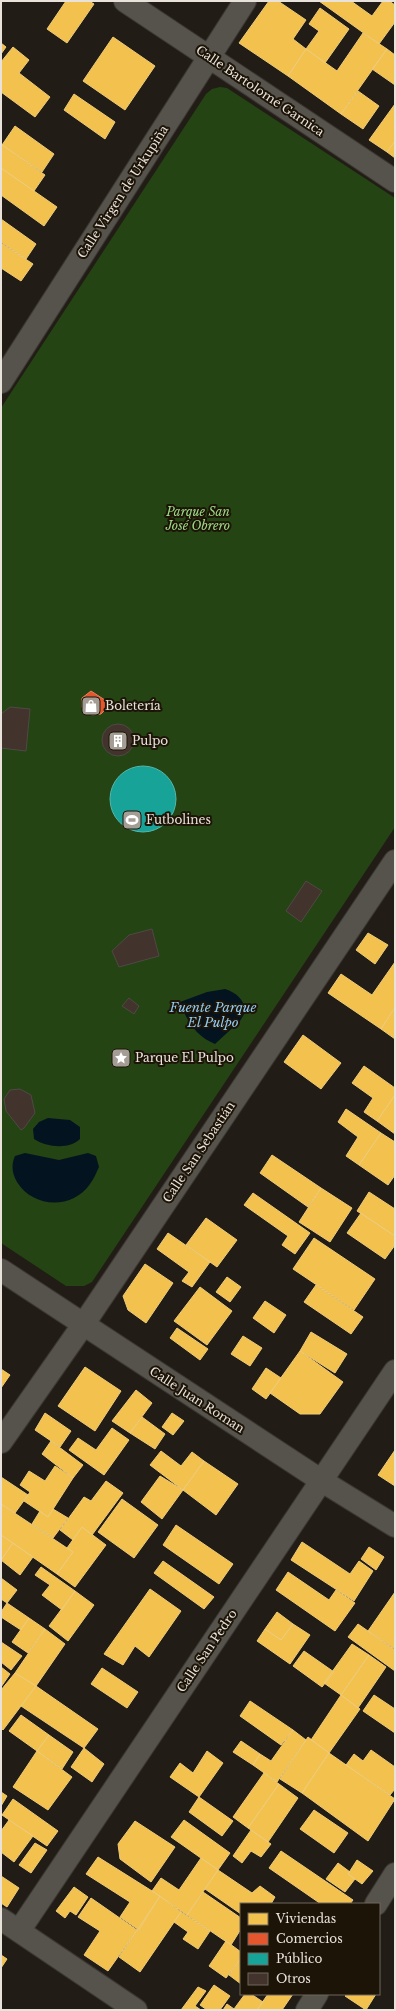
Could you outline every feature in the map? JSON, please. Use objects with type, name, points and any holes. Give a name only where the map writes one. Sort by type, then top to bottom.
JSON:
[{"type":"street","name":"Calle Bartolomé Garnica","points":[[125,1],[395,181]]},
{"type":"street","name":"Calle Virgen de Urkupiña","points":[[1,382],[245,1]]},
{"type":"street","name":"Calle San Sebastián","points":[[1,1442],[83,1325],[392,872]]},
{"type":"street","name":"Calle Juan Roman","points":[[1,1270],[322,1481],[395,1526]]},
{"type":"street","name":"Calle San Pedro","points":[[19,1931],[395,1371]]},
{"type":"street","points":[[377,1903],[395,1874]]},
{"type":"street","points":[[1,1919],[136,2010]]},
{"type":"street","points":[[307,2010],[316,1995]]},
{"type":"green space","name":"Parque San José Obrero","points":[[220,87],[227,88],[395,198],[395,827],[92,1282],[84,1286],[66,1286],[1,1243],[1,408],[206,94],[212,89]]},
{"type":"water","name":"Fuente Parque El Pulpo","points":[[225,989],[233,992],[239,997],[246,1011],[240,1021],[215,1044],[202,1037],[193,1028],[180,1002],[207,992]]},
{"type":"water","points":[[48,1118],[70,1120],[80,1127],[80,1139],[70,1145],[57,1146],[45,1144],[34,1139],[33,1129],[39,1122]]},
{"type":"water","points":[[25,1153],[59,1160],[88,1153],[96,1156],[99,1167],[90,1184],[73,1198],[63,1202],[42,1201],[24,1191],[14,1175],[13,1166],[15,1156]]},
{"type":"building: Viviendas","points":[[66,1],[89,1],[94,4],[67,43],[47,29]]},
{"type":"building: Viviendas","points":[[269,1],[278,1],[306,20],[293,39],[306,49],[288,76],[239,43]]},
{"type":"building: Viviendas","points":[[319,1],[351,1],[372,16],[383,1],[389,1],[395,5],[395,22],[379,44]]},
{"type":"building: Viviendas","points":[[320,8],[349,29],[325,63],[306,49],[319,31],[309,24]]},
{"type":"building: Viviendas","points":[[363,33],[387,49],[341,114],[288,76],[306,49],[337,71]]},
{"type":"building: Viviendas","points":[[113,37],[155,66],[125,110],[83,81]]},
{"type":"building: Viviendas","points":[[1,43],[6,47],[1,54]]},
{"type":"building: Viviendas","points":[[13,47],[29,60],[19,73],[50,97],[35,117],[1,92],[1,62]]},
{"type":"building: Viviendas","points":[[387,49],[395,55],[395,85],[372,69]]},
{"type":"building: Viviendas","points":[[358,91],[379,106],[363,129],[341,114]]},
{"type":"building: Viviendas","points":[[74,94],[115,122],[105,139],[64,110]]},
{"type":"building: Viviendas","points":[[395,104],[395,141],[387,152],[369,140]]},
{"type":"building: Viviendas","points":[[15,126],[54,154],[42,172],[2,145]]},
{"type":"building: Viviendas","points":[[395,141],[395,158],[387,152]]},
{"type":"building: Viviendas","points":[[1,144],[45,175],[34,191],[1,168]]},
{"type":"building: Viviendas","points":[[1,168],[57,207],[44,226],[1,195]]},
{"type":"building: Viviendas","points":[[1,219],[36,244],[26,259],[1,242]]},
{"type":"building: Viviendas","points":[[1,243],[33,264],[21,281],[1,268]]},
{"type":"building: Viviendas","points":[[368,933],[388,945],[375,964],[356,950]]},
{"type":"building: Viviendas","points":[[395,962],[395,1007],[381,1029],[328,993],[341,974],[372,995]]},
{"type":"building: Viviendas","points":[[394,1009],[395,1010],[395,1039],[381,1029]]},
{"type":"building: Viviendas","points":[[303,1035],[341,1063],[321,1089],[284,1062]]},
{"type":"building: Viviendas","points":[[364,1066],[395,1088],[395,1095],[377,1121],[364,1112],[373,1098],[352,1083]]},
{"type":"building: Viviendas","points":[[395,1095],[395,1134],[377,1121]]},
{"type":"building: Viviendas","points":[[346,1109],[381,1133],[359,1165],[346,1156],[358,1137],[338,1122]]},
{"type":"building: Viviendas","points":[[381,1133],[395,1142],[395,1175],[388,1185],[359,1165]]},
{"type":"building: Viviendas","points":[[272,1155],[321,1188],[308,1207],[260,1173]]},
{"type":"building: Viviendas","points":[[321,1188],[352,1208],[330,1242],[299,1222]]},
{"type":"building: Viviendas","points":[[369,1192],[395,1209],[395,1236],[357,1211]]},
{"type":"building: Viviendas","points":[[253,1193],[310,1233],[295,1254],[282,1245],[288,1236],[244,1205]]},
{"type":"building: Viviendas","points":[[361,1213],[395,1236],[395,1245],[385,1259],[347,1233]]},
{"type":"building: Viviendas","points":[[206,1218],[237,1240],[217,1267],[186,1245]]},
{"type":"building: Viviendas","points":[[168,1233],[210,1262],[192,1287],[182,1281],[189,1272],[157,1249]]},
{"type":"building: Viviendas","points":[[314,1238],[375,1279],[354,1310],[293,1269]]},
{"type":"building: Viviendas","points":[[145,1264],[173,1283],[146,1323],[128,1310],[123,1296]]},
{"type":"building: Viviendas","points":[[227,1277],[241,1287],[230,1302],[216,1292]]},
{"type":"building: Viviendas","points":[[316,1285],[363,1317],[351,1334],[304,1302]]},
{"type":"building: Viviendas","points":[[200,1287],[232,1311],[207,1345],[174,1321]]},
{"type":"building: Viviendas","points":[[265,1301],[286,1315],[274,1333],[253,1318]]},
{"type":"building: Viviendas","points":[[177,1328],[208,1349],[200,1360],[170,1338]]},
{"type":"building: Viviendas","points":[[311,1332],[347,1354],[335,1373],[300,1351]]},
{"type":"building: Viviendas","points":[[243,1336],[262,1348],[250,1366],[231,1354]]},
{"type":"building: Viviendas","points":[[300,1351],[343,1382],[320,1414],[300,1414],[270,1393]]},
{"type":"building: Viviendas","points":[[85,1367],[121,1391],[95,1431],[58,1406]]},
{"type":"building: Viviendas","points":[[266,1368],[281,1378],[266,1399],[252,1389]]},
{"type":"building: Viviendas","points":[[1,1369],[10,1375],[1,1388]]},
{"type":"building: Viviendas","points":[[136,1390],[152,1403],[130,1433],[112,1421]]},
{"type":"building: Viviendas","points":[[45,1413],[71,1431],[60,1447],[35,1430]]},
{"type":"building: Viviendas","points":[[172,1413],[184,1421],[173,1435],[162,1427]]},
{"type":"building: Viviendas","points":[[142,1417],[165,1434],[155,1449],[130,1433]]},
{"type":"building: Viviendas","points":[[112,1428],[129,1440],[104,1475],[69,1450],[78,1438],[96,1450]]},
{"type":"building: Viviendas","points":[[51,1441],[83,1465],[73,1478],[42,1454]]},
{"type":"building: Viviendas","points":[[395,1450],[395,1486],[378,1475]]},
{"type":"building: Viviendas","points":[[161,1451],[181,1466],[192,1452],[204,1461],[183,1490],[150,1465]]},
{"type":"building: Viviendas","points":[[204,1461],[238,1484],[216,1515],[183,1490]]},
{"type":"building: Viviendas","points":[[55,1466],[73,1478],[48,1517],[24,1501],[30,1492],[20,1485],[29,1471],[45,1481]]},
{"type":"building: Viviendas","points":[[160,1476],[183,1490],[162,1519],[141,1502]]},
{"type":"building: Viviendas","points":[[1,1477],[28,1495],[15,1513],[1,1504]]},
{"type":"building: Viviendas","points":[[106,1481],[123,1493],[92,1535],[82,1527],[73,1540],[60,1530],[84,1497],[91,1501]]},
{"type":"building: Viviendas","points":[[122,1499],[158,1525],[134,1558],[98,1532]]},
{"type":"building: Viviendas","points":[[1,1504],[73,1552],[57,1574],[1,1535]]},
{"type":"building: Viviendas","points":[[53,1509],[68,1518],[53,1538],[32,1524],[40,1511],[48,1517]]},
{"type":"building: Viviendas","points":[[176,1525],[233,1564],[219,1584],[163,1545]]},
{"type":"building: Viviendas","points":[[82,1527],[106,1545],[75,1587],[57,1574],[73,1552],[67,1548]]},
{"type":"building: Viviendas","points":[[1,1535],[13,1543],[1,1560]]},
{"type":"building: Viviendas","points":[[302,1542],[350,1574],[359,1561],[373,1571],[354,1601],[291,1560]]},
{"type":"building: Viviendas","points":[[13,1543],[33,1557],[20,1575],[1,1560]]},
{"type":"building: Viviendas","points":[[369,1547],[384,1557],[376,1570],[361,1559]]},
{"type":"building: Viviendas","points":[[163,1561],[214,1597],[204,1609],[154,1573]]},
{"type":"building: Viviendas","points":[[41,1567],[75,1591],[62,1610],[42,1595],[50,1585],[35,1575]]},
{"type":"building: Viviendas","points":[[288,1572],[329,1600],[336,1590],[355,1603],[335,1631],[276,1590]]},
{"type":"building: Viviendas","points":[[1,1578],[17,1590],[7,1603],[1,1599]]},
{"type":"building: Viviendas","points":[[150,1589],[181,1611],[149,1657],[135,1646],[123,1665],[104,1654]]},
{"type":"building: Viviendas","points":[[75,1591],[94,1605],[68,1641],[49,1626]]},
{"type":"building: Viviendas","points":[[395,1592],[395,1649],[368,1631]]},
{"type":"building: Viviendas","points":[[7,1603],[29,1618],[21,1630],[1,1617],[1,1612]]},
{"type":"building: Viviendas","points":[[277,1612],[293,1624],[281,1640],[265,1629]]},
{"type":"building: Viviendas","points":[[29,1618],[45,1629],[28,1653],[12,1642]]},
{"type":"building: Viviendas","points":[[293,1624],[310,1635],[290,1664],[257,1641],[265,1629],[281,1640]]},
{"type":"building: Viviendas","points":[[358,1624],[395,1650],[395,1671],[348,1637]]},
{"type":"building: Viviendas","points":[[45,1629],[65,1644],[36,1686],[15,1673]]},
{"type":"building: Viviendas","points":[[1,1642],[22,1656],[11,1670],[1,1662]]},
{"type":"building: Viviendas","points":[[352,1644],[369,1655],[341,1695],[324,1683]]},
{"type":"building: Viviendas","points":[[304,1651],[334,1672],[322,1687],[293,1666]]},
{"type":"building: Viviendas","points":[[369,1655],[386,1667],[358,1708],[341,1695]]},
{"type":"building: Viviendas","points":[[1,1667],[10,1674],[1,1687]]},
{"type":"building: Viviendas","points":[[102,1668],[138,1692],[127,1708],[91,1684]]},
{"type":"building: Viviendas","points":[[15,1673],[36,1686],[3,1730],[1,1728],[1,1690]]},
{"type":"building: Viviendas","points":[[36,1686],[98,1729],[84,1748],[21,1706]]},
{"type":"building: Viviendas","points":[[341,1695],[360,1709],[329,1753],[311,1740]]},
{"type":"building: Viviendas","points":[[374,1695],[395,1709],[395,1733],[363,1711]]},
{"type":"building: Viviendas","points":[[250,1701],[293,1730],[281,1745],[240,1716]]},
{"type":"building: Viviendas","points":[[21,1715],[49,1735],[37,1751],[9,1731]]},
{"type":"building: Viviendas","points":[[293,1730],[306,1740],[277,1782],[253,1765],[260,1754],[271,1761]]},
{"type":"building: Viviendas","points":[[49,1735],[73,1752],[62,1769],[37,1751]]},
{"type":"building: Viviendas","points":[[308,1737],[329,1753],[302,1793],[280,1779]]},
{"type":"building: Viviendas","points":[[241,1741],[260,1754],[253,1765],[233,1752]]},
{"type":"building: Viviendas","points":[[84,1748],[104,1764],[92,1782],[71,1767]]},
{"type":"building: Viviendas","points":[[371,1750],[395,1767],[395,1789],[390,1795],[346,1765],[354,1754],[363,1761]]},
{"type":"building: Viviendas","points":[[37,1751],[72,1777],[48,1810],[13,1787]]},
{"type":"building: Viviendas","points":[[207,1751],[223,1763],[199,1797],[170,1777],[180,1763],[193,1773]]},
{"type":"building: Viviendas","points":[[329,1753],[395,1799],[368,1841],[302,1793]]},
{"type":"building: Viviendas","points":[[264,1773],[279,1784],[248,1828],[233,1817]]},
{"type":"building: Viviendas","points":[[279,1784],[298,1798],[268,1842],[248,1828]]},
{"type":"building: Viviendas","points":[[1,1792],[7,1796],[1,1806]]},
{"type":"building: Viviendas","points":[[199,1797],[233,1821],[222,1836],[189,1812]]},
{"type":"building: Viviendas","points":[[13,1799],[58,1831],[47,1846],[2,1815]]},
{"type":"building: Viviendas","points":[[314,1810],[348,1833],[334,1853],[300,1829]]},
{"type":"building: Viviendas","points":[[9,1820],[33,1836],[14,1862],[1,1852],[1,1831]]},
{"type":"building: Viviendas","points":[[184,1820],[230,1853],[218,1870],[171,1837]]},
{"type":"building: Viviendas","points":[[135,1821],[175,1847],[151,1882],[120,1859],[118,1844]]},
{"type":"building: Viviendas","points":[[251,1830],[271,1844],[261,1857],[251,1851],[242,1863],[233,1856]]},
{"type":"building: Viviendas","points":[[35,1843],[47,1850],[31,1873],[19,1865]]},
{"type":"building: Viviendas","points":[[281,1851],[353,1900],[351,1903],[320,1903],[269,1868]]},
{"type":"building: Viviendas","points":[[98,1857],[160,1896],[139,1930],[120,1917],[130,1902],[86,1874]]},
{"type":"building: Viviendas","points":[[201,1858],[218,1870],[187,1915],[152,1891],[161,1878],[179,1890]]},
{"type":"building: Viviendas","points":[[357,1860],[373,1871],[362,1884],[348,1874]]},
{"type":"building: Viviendas","points":[[338,1863],[350,1872],[348,1874],[355,1879],[345,1892],[326,1879]]},
{"type":"building: Viviendas","points":[[218,1870],[252,1893],[260,1886],[275,1897],[272,1903],[240,1903],[240,1913],[205,1889]]},
{"type":"building: Viviendas","points":[[1,1876],[19,1888],[7,1907],[1,1903]]},
{"type":"building: Viviendas","points":[[74,1887],[88,1897],[76,1915],[70,1911],[65,1918],[56,1911]]},
{"type":"building: Viviendas","points":[[203,1892],[240,1917],[240,1931],[231,1945],[187,1915]]},
{"type":"building: Viviendas","points":[[160,1896],[181,1912],[140,1972],[119,1957]]},
{"type":"building: Viviendas","points":[[91,1898],[137,1930],[108,1971],[84,1955],[100,1931],[78,1917]]},
{"type":"building: Viviendas","points":[[181,1912],[210,1931],[198,1949],[183,1939],[188,1932],[174,1922]]},
{"type":"building: Viviendas","points":[[226,1941],[240,1951],[240,1959],[226,1978],[209,1966]]},
{"type":"building: Viviendas","points":[[1,1955],[7,1959],[1,1968]]},
{"type":"building: Viviendas","points":[[240,1959],[240,1983],[229,1975]]},
{"type":"building: Viviendas","points":[[214,1985],[230,1996],[220,2010],[207,2010],[200,2005]]},
{"type":"building: Viviendas","points":[[198,1987],[206,1991],[195,2006],[201,2010],[181,2010]]},
{"type":"building: Viviendas","points":[[244,1995],[252,1995],[263,2002],[257,2010],[223,2010],[227,2004],[234,2009]]},
{"type":"building: Viviendas","points":[[267,1995],[292,1995],[282,2010],[257,2010]]},
{"type":"building: Viviendas","points":[[346,1995],[375,1995],[366,2010],[345,1996]]},
{"type":"building: Comercios","points":[[91,691],[108,702],[107,708],[101,714],[92,715],[84,711],[82,707],[82,698]]},
{"type":"building: Público","points":[[137,766],[149,766],[156,768],[167,775],[174,786],[176,799],[174,812],[167,823],[156,830],[149,832],[137,832],[130,830],[119,823],[112,812],[110,805],[110,793],[112,786],[119,775],[130,768]]},
{"type":"building: Otros","points":[[10,707],[30,709],[26,751],[1,748],[1,714]]},
{"type":"building: Otros","name":"Pulpo","points":[[118,724],[129,729],[134,740],[129,751],[118,756],[107,751],[102,740],[107,729]]},
{"type":"building: Otros","points":[[306,881],[322,891],[301,922],[286,911]]},
{"type":"building: Otros","points":[[152,929],[159,956],[119,967],[112,951],[129,935]]},
{"type":"building: Otros","points":[[129,998],[139,1006],[134,1014],[122,1006]]},
{"type":"building: Otros","points":[[20,1089],[31,1095],[35,1113],[21,1130],[6,1111],[4,1099],[10,1090]]},
{"type":"place","name":"Boletería","points":[[91,706]]},
{"type":"place","name":"Pulpo","points":[[118,741]]},
{"type":"place","name":"Futbolines","points":[[132,820]]},
{"type":"place","name":"Parque El Pulpo","points":[[121,1058]]}]
